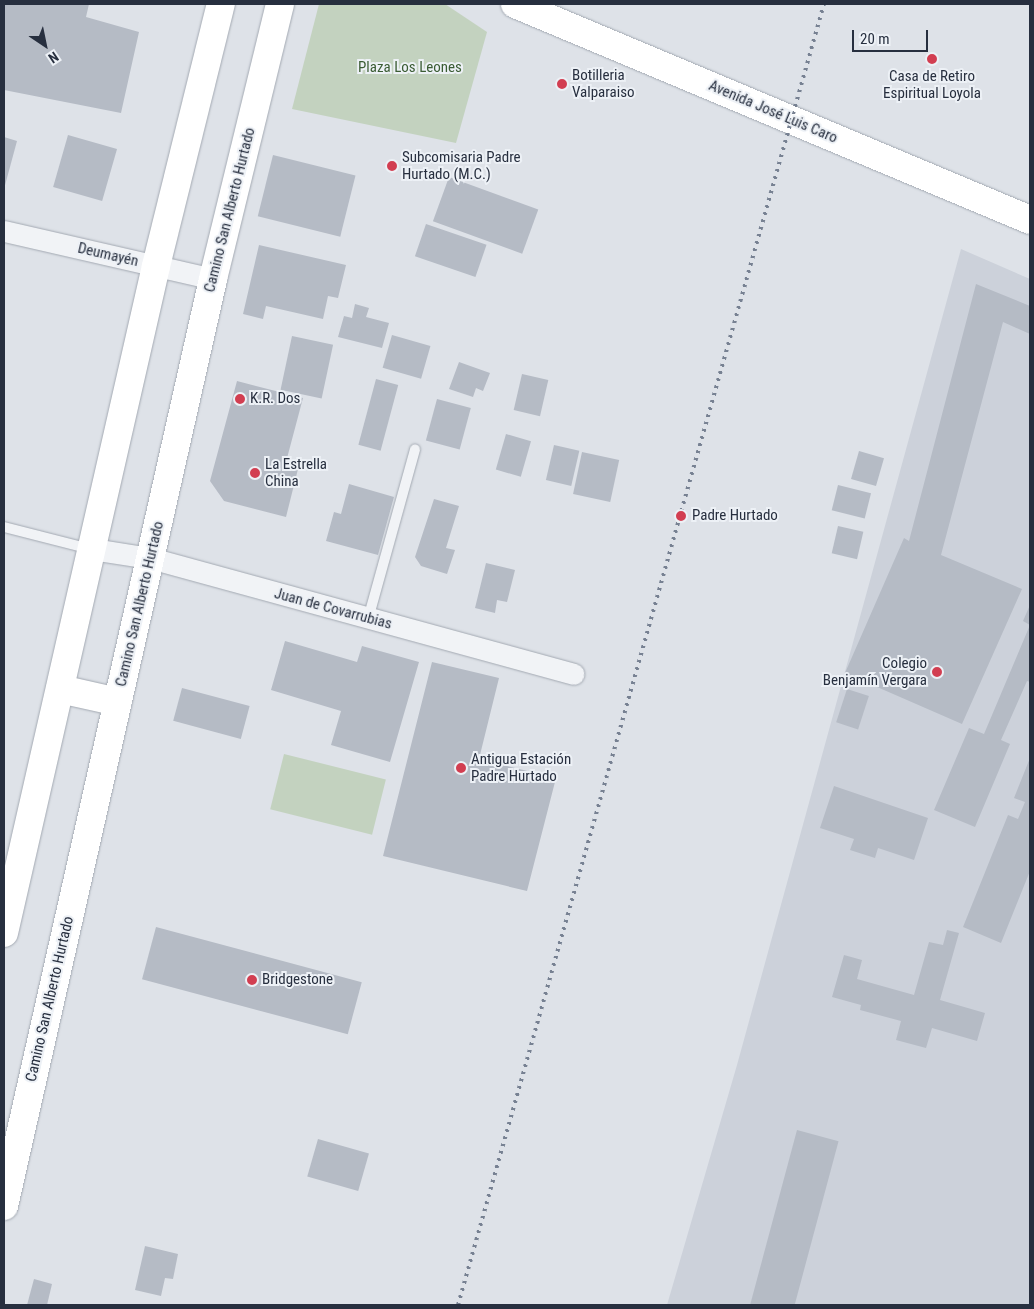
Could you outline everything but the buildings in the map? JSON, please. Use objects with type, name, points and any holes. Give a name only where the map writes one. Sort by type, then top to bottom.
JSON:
[{"type":"main road","points":[[4,933],[156,266],[219,4]]},
{"type":"main road","name":"Camino San Alberto Hurtado","points":[[4,1206],[213,279],[280,4]]},
{"type":"main road","name":"Avenida José Luis Caro","points":[[515,4],[1030,220]]},
{"type":"main road","points":[[60,689],[118,702]]},
{"type":"street","name":"Deumayén","points":[[4,231],[213,279]]},
{"type":"street","name":"Juan de Covarrubias","points":[[92,549],[150,558],[573,674]]},
{"type":"lane","points":[[368,619],[416,449]]},
{"type":"lane","points":[[4,527],[92,549]]},
{"type":"shaded area","name":"Colegio Benjamín Vergara","points":[[961,249],[1030,279],[1030,1305],[667,1305],[737,1065]]},
{"type":"green space","name":"Plaza Los Leones","points":[[319,4],[445,4],[487,32],[456,143],[292,109]]},
{"type":"green space","points":[[284,754],[386,779],[372,835],[270,809]]},
{"type":"railway","points":[[458,1305],[824,4]]},
{"type":"place","name":"Casa de Retiro Espiritual Loyola","points":[[932,59]]},
{"type":"place","name":"Botilleria Valparaiso","points":[[562,84]]},
{"type":"place","name":"Subcomisaria Padre Hurtado (M.C.)","points":[[392,166]]},
{"type":"place","name":"K.R. Dos","points":[[240,399]]},
{"type":"place","name":"La Estrella China","points":[[255,473]]},
{"type":"place","name":"Padre Hurtado","points":[[681,516]]},
{"type":"place","name":"Colegio Benjamín Vergara","points":[[937,672]]},
{"type":"place","name":"Antigua Estación Padre Hurtado","points":[[461,768]]},
{"type":"place","name":"Bridgestone","points":[[252,980]]}]
